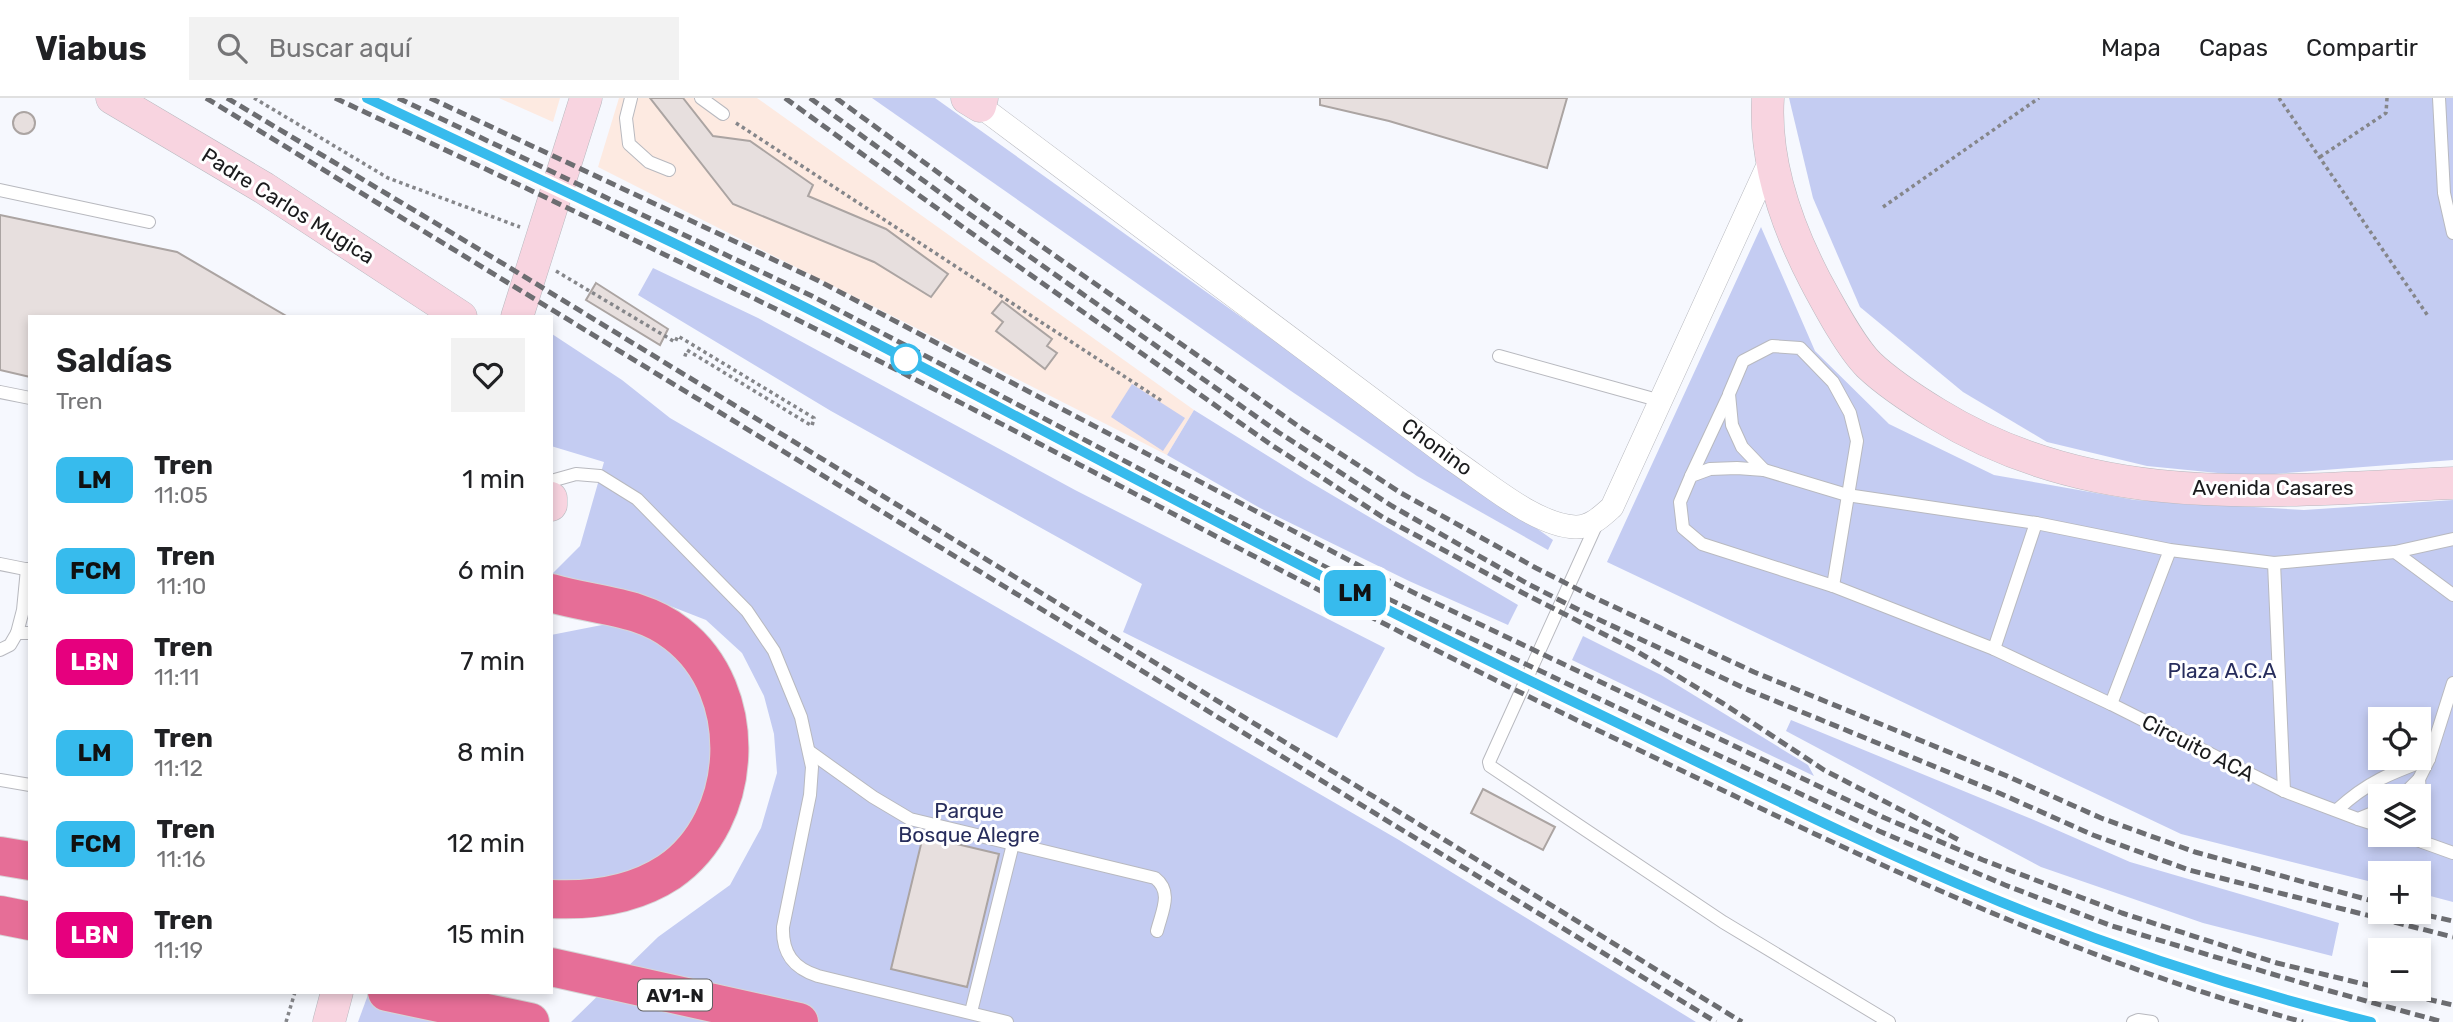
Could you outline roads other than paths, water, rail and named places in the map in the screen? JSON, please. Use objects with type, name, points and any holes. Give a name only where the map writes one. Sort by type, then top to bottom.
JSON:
[{"type":"highway","points":[[553,593],[633,611],[679,635],[709,670],[725,712],[729,740],[729,766],[722,798],[701,842],[665,874],[646,884],[614,895],[553,899]]},
{"type":"highway","points":[[553,610],[581,604],[601,604]]},
{"type":"highway","points":[[0,842],[28,845]]},
{"type":"highway","points":[[0,856],[28,861]]},
{"type":"highway","points":[[0,915],[28,921]]},
{"type":"highway","name":"AV1-N","points":[[553,967],[799,1022]]},
{"type":"highway","points":[[397,994],[530,1022]]},
{"type":"street","name":"Padre Carlos Mugica","points":[[112,98],[264,188],[458,315]]},
{"type":"street","points":[[518,315],[586,98]]},
{"type":"street","points":[[535,315],[603,98]]},
{"type":"street","name":"Avenida Casares","points":[[1768,98],[1770,162],[1797,245],[1831,311],[1868,364],[1913,400],[1971,435],[2027,459],[2129,483],[2222,492],[2315,491],[2453,483]]},
{"type":"street","name":"Chonino","points":[[976,101],[1453,460],[1527,509],[1556,523],[1578,528],[1598,520]]},
{"type":"street","points":[[1598,520],[1612,507],[1770,162]]},
{"type":"street","points":[[329,1022],[336,994]]},
{"type":"lane","points":[[631,98],[626,118],[629,144],[649,162],[669,170]]},
{"type":"lane","points":[[701,98],[723,114]]},
{"type":"lane","points":[[2439,98],[2444,193],[2453,233]]},
{"type":"lane","points":[[0,190],[149,222]]},
{"type":"lane","name":"Circuito ACA","points":[[1833,586],[1857,442],[1850,413],[1833,382],[1800,348],[1772,346],[1743,361],[1680,502],[1683,528],[1702,544],[1833,586],[1994,649],[2284,791],[2368,822]]},
{"type":"lane","points":[[1499,356],[1661,401]]},
{"type":"lane","points":[[0,392],[28,398]]},
{"type":"lane","name":"Circuito ACA","points":[[1730,394],[1732,425],[1742,447],[1764,470]]},
{"type":"lane","points":[[1690,476],[1710,469],[1764,470],[1847,495],[2036,523],[2170,550],[2274,563],[2395,552],[2453,539]]},
{"type":"lane","points":[[553,480],[576,474],[600,476],[625,490],[648,508],[747,611],[766,637],[783,668],[801,717],[810,752],[812,780],[783,927],[784,945],[789,958],[801,970],[818,976],[1007,1022]]},
{"type":"lane","points":[[1598,520],[1489,762],[1490,766],[1723,922],[1889,1022]]},
{"type":"lane","points":[[1994,649],[2036,523]]},
{"type":"lane","points":[[2111,704],[2170,550]]},
{"type":"lane","points":[[2395,552],[2453,595]]},
{"type":"lane","name":"Circuito ACA","points":[[2274,563],[2284,791]]},
{"type":"lane","points":[[0,564],[28,570],[23,610],[24,633],[0,650]]},
{"type":"lane","points":[[2431,753],[2453,682]]},
{"type":"lane","points":[[810,752],[873,797],[911,818],[1155,878],[1166,891],[1157,931]]},
{"type":"lane","points":[[2336,810],[2358,791],[2399,770]]},
{"type":"lane","points":[[2414,784],[2424,770]]},
{"type":"lane","points":[[2419,779],[2419,784]]},
{"type":"lane","points":[[0,780],[28,785]]},
{"type":"lane","points":[[2358,818],[2368,814]]},
{"type":"lane","points":[[971,1012],[1013,844]]},
{"type":"lane","points":[[2431,845],[2453,853]]},
{"type":"lane","points":[[2133,1022],[2152,1022]]},
{"type":"railway","points":[[206,98],[1716,1022]]},
{"type":"railway","points":[[227,98],[507,266],[1742,1022]]},
{"type":"railway","points":[[335,98],[819,330],[1499,682],[1762,809],[2028,928],[2118,963],[2303,1022]]},
{"type":"railway","points":[[366,98],[589,203],[895,353],[1245,537]]},
{"type":"railway","points":[[398,98],[812,296],[1369,590],[1879,831],[2005,885],[2112,926],[2443,1022]]},
{"type":"railway","points":[[430,98],[819,281],[1377,575],[1885,818],[1983,860],[2122,913],[2277,963],[2368,985]]},
{"type":"railway","points":[[785,98],[1270,444],[1384,518],[1633,649],[1724,704],[1824,770],[1959,840]]},
{"type":"railway","points":[[810,98],[1278,432],[1392,506],[1528,584],[1746,689],[1999,793],[2093,835],[2189,870],[2453,937]]},
{"type":"railway","points":[[836,98],[977,201],[1301,428],[1401,493],[1536,568],[1754,672],[2007,776],[2101,818],[2195,852],[2368,900]]},
{"type":"railway","points":[[1373,603],[1498,667],[1862,840],[2000,902],[2187,971],[2268,996],[2371,1022]]},
{"type":"railway","points":[[2431,916],[2453,921]]},
{"type":"railway","points":[[2431,1000],[2453,1005]]},
{"type":"train","name":"LM","points":[[367,98],[613,214],[872,342],[1499,667],[1862,840],[2000,902],[2106,943],[2268,996],[2371,1022]]},
{"type":"park label","name":"Plaza A.C.A","points":[[2222,671]]},
{"type":"park label","name":"Parque Bosque Alegre","points":[[969,823]]}]
